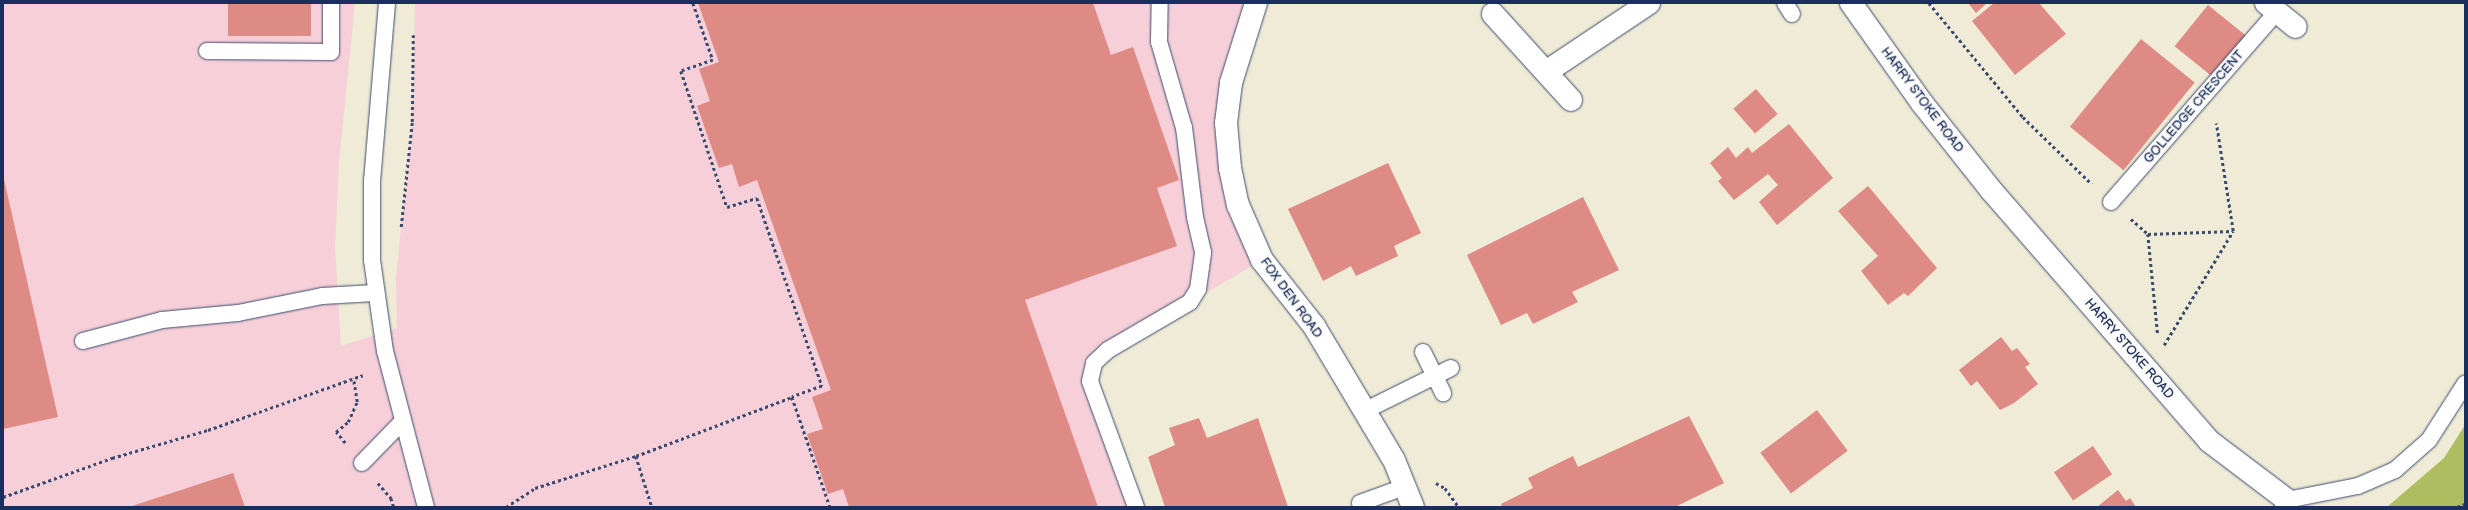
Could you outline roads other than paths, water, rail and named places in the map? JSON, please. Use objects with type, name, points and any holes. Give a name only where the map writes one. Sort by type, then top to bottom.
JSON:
[{"type":"street","name":"FOX DEN ROAD","points":[[1256,3],[1231,83],[1226,123],[1230,168],[1238,205],[1262,260],[1314,326],[1394,460],[1413,507]]},
{"type":"street","points":[[1546,72],[1649,3]]},
{"type":"street","name":"HARRY STOKE ROAD","points":[[1850,3],[1922,103],[1991,190],[2188,417],[2229,458],[2286,503]]},
{"type":"street","name":"GOLLEDGE CRESCENT","points":[[2271,7],[2296,27]]},
{"type":"street","points":[[1493,14],[1572,100]]},
{"type":"lane","points":[[207,51],[331,52],[330,3]]},
{"type":"lane","points":[[387,3],[372,180],[371,228],[375,293],[385,351],[402,422],[426,507]]},
{"type":"lane","points":[[1136,507],[1090,381],[1094,363],[1108,350],[1190,302],[1198,289],[1203,252],[1195,217],[1184,128],[1159,42],[1160,3]]},
{"type":"lane","name":"GOLLEDGE CRESCENT","points":[[2111,202],[2210,88],[2271,7]]},
{"type":"lane","points":[[83,341],[162,320],[238,313],[322,296],[375,293]]},
{"type":"lane","points":[[1423,352],[1443,393]]},
{"type":"lane","points":[[1364,411],[1451,368]]},
{"type":"lane","name":"HARRY STOKE ROAD","points":[[2286,503],[2358,486],[2395,470],[2429,440],[2465,384]]},
{"type":"lane","points":[[362,463],[402,422]]},
{"type":"lane","points":[[1360,503],[1404,487]]}]
